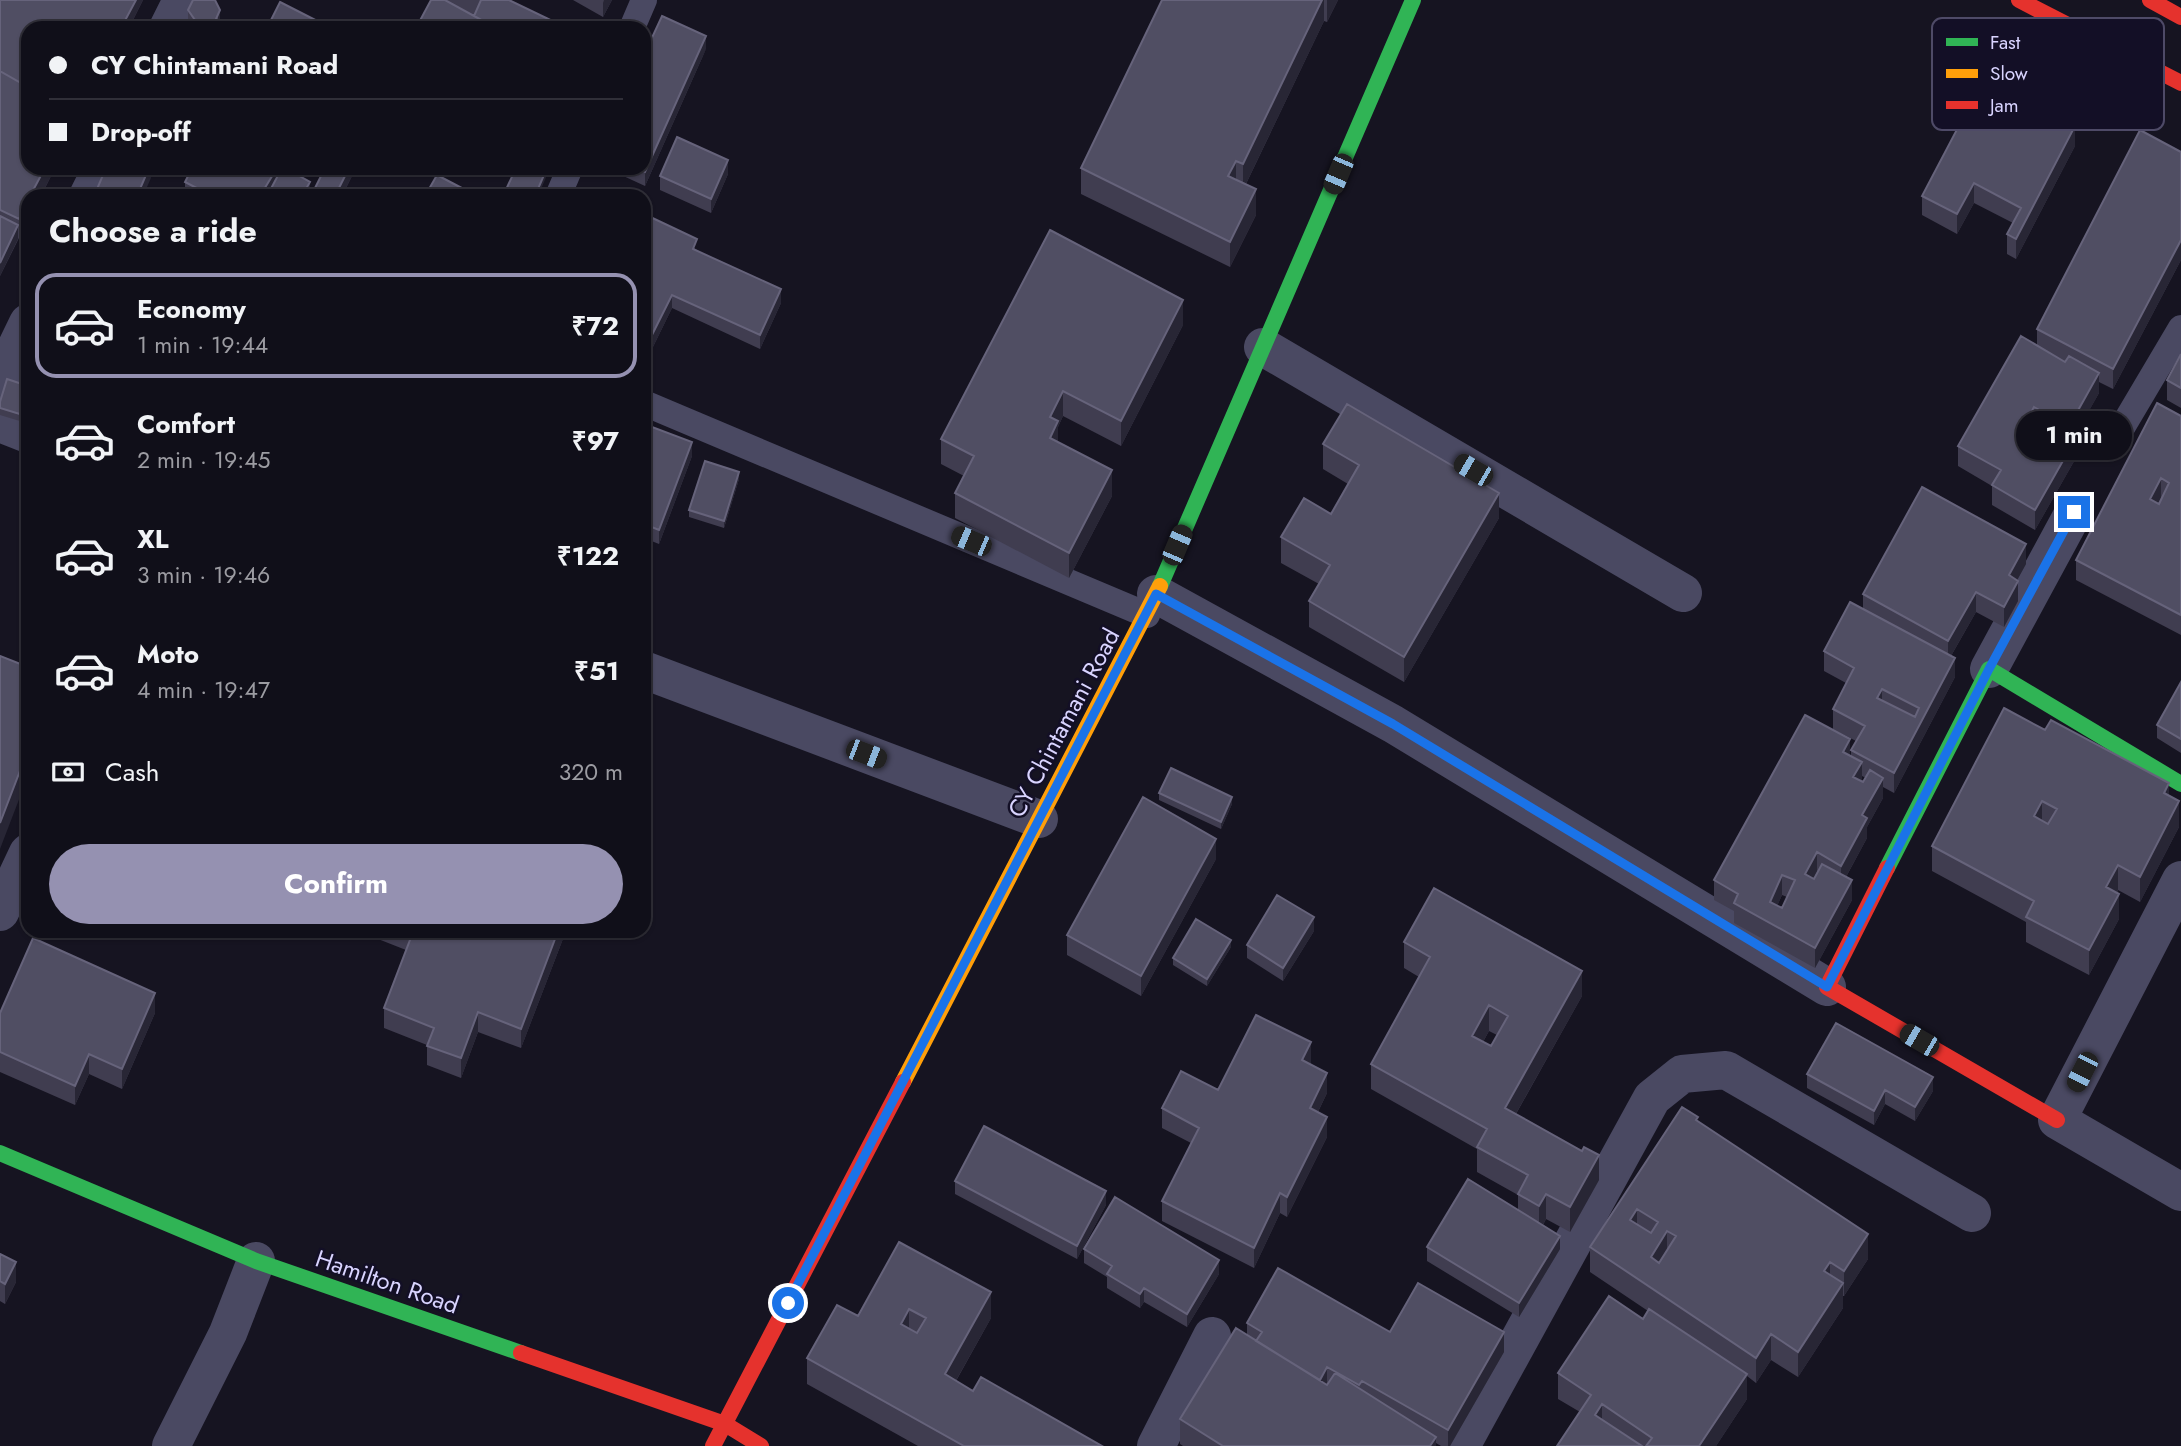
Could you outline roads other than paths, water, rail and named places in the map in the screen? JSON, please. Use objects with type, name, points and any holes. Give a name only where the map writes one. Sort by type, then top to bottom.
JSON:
[{"type":"street","points":[[172,21],[182,0]]},
{"type":"street","name":"CY Chintamani Road","points":[[713,1446],[1151,604],[1413,0]]},
{"type":"street","points":[[2019,0],[2054,18]]},
{"type":"street","points":[[2150,0],[2181,17]]},
{"type":"street","points":[[2164,74],[2181,83]]},
{"type":"street","points":[[0,381],[21,338]]},
{"type":"street","points":[[1263,347],[1683,593]]},
{"type":"street","points":[[0,423],[21,431]]},
{"type":"street","points":[[1827,987],[1989,669],[2074,512]]},
{"type":"street","points":[[1151,604],[1393,724],[1827,987],[2181,1192]]},
{"type":"street","points":[[1989,669],[2181,784]]},
{"type":"street","points":[[651,673],[1039,819]]},
{"type":"street","points":[[0,912],[21,868]]},
{"type":"street","points":[[2057,1120],[2181,880]]},
{"type":"street","points":[[1461,1446],[1653,1098],[1682,1074],[1726,1070],[1972,1213]]},
{"type":"street","name":"Hamilton Road","points":[[0,1153],[256,1261],[725,1424],[761,1446]]},
{"type":"street","points":[[171,1446],[228,1333],[256,1261]]},
{"type":"street","points":[[1156,1446],[1212,1336]]},
{"type":"lane","points":[[635,21],[644,0]]},
{"type":"lane","points":[[2117,436],[2181,328]]},
{"type":"lane","points":[[651,405],[1151,604]]}]
